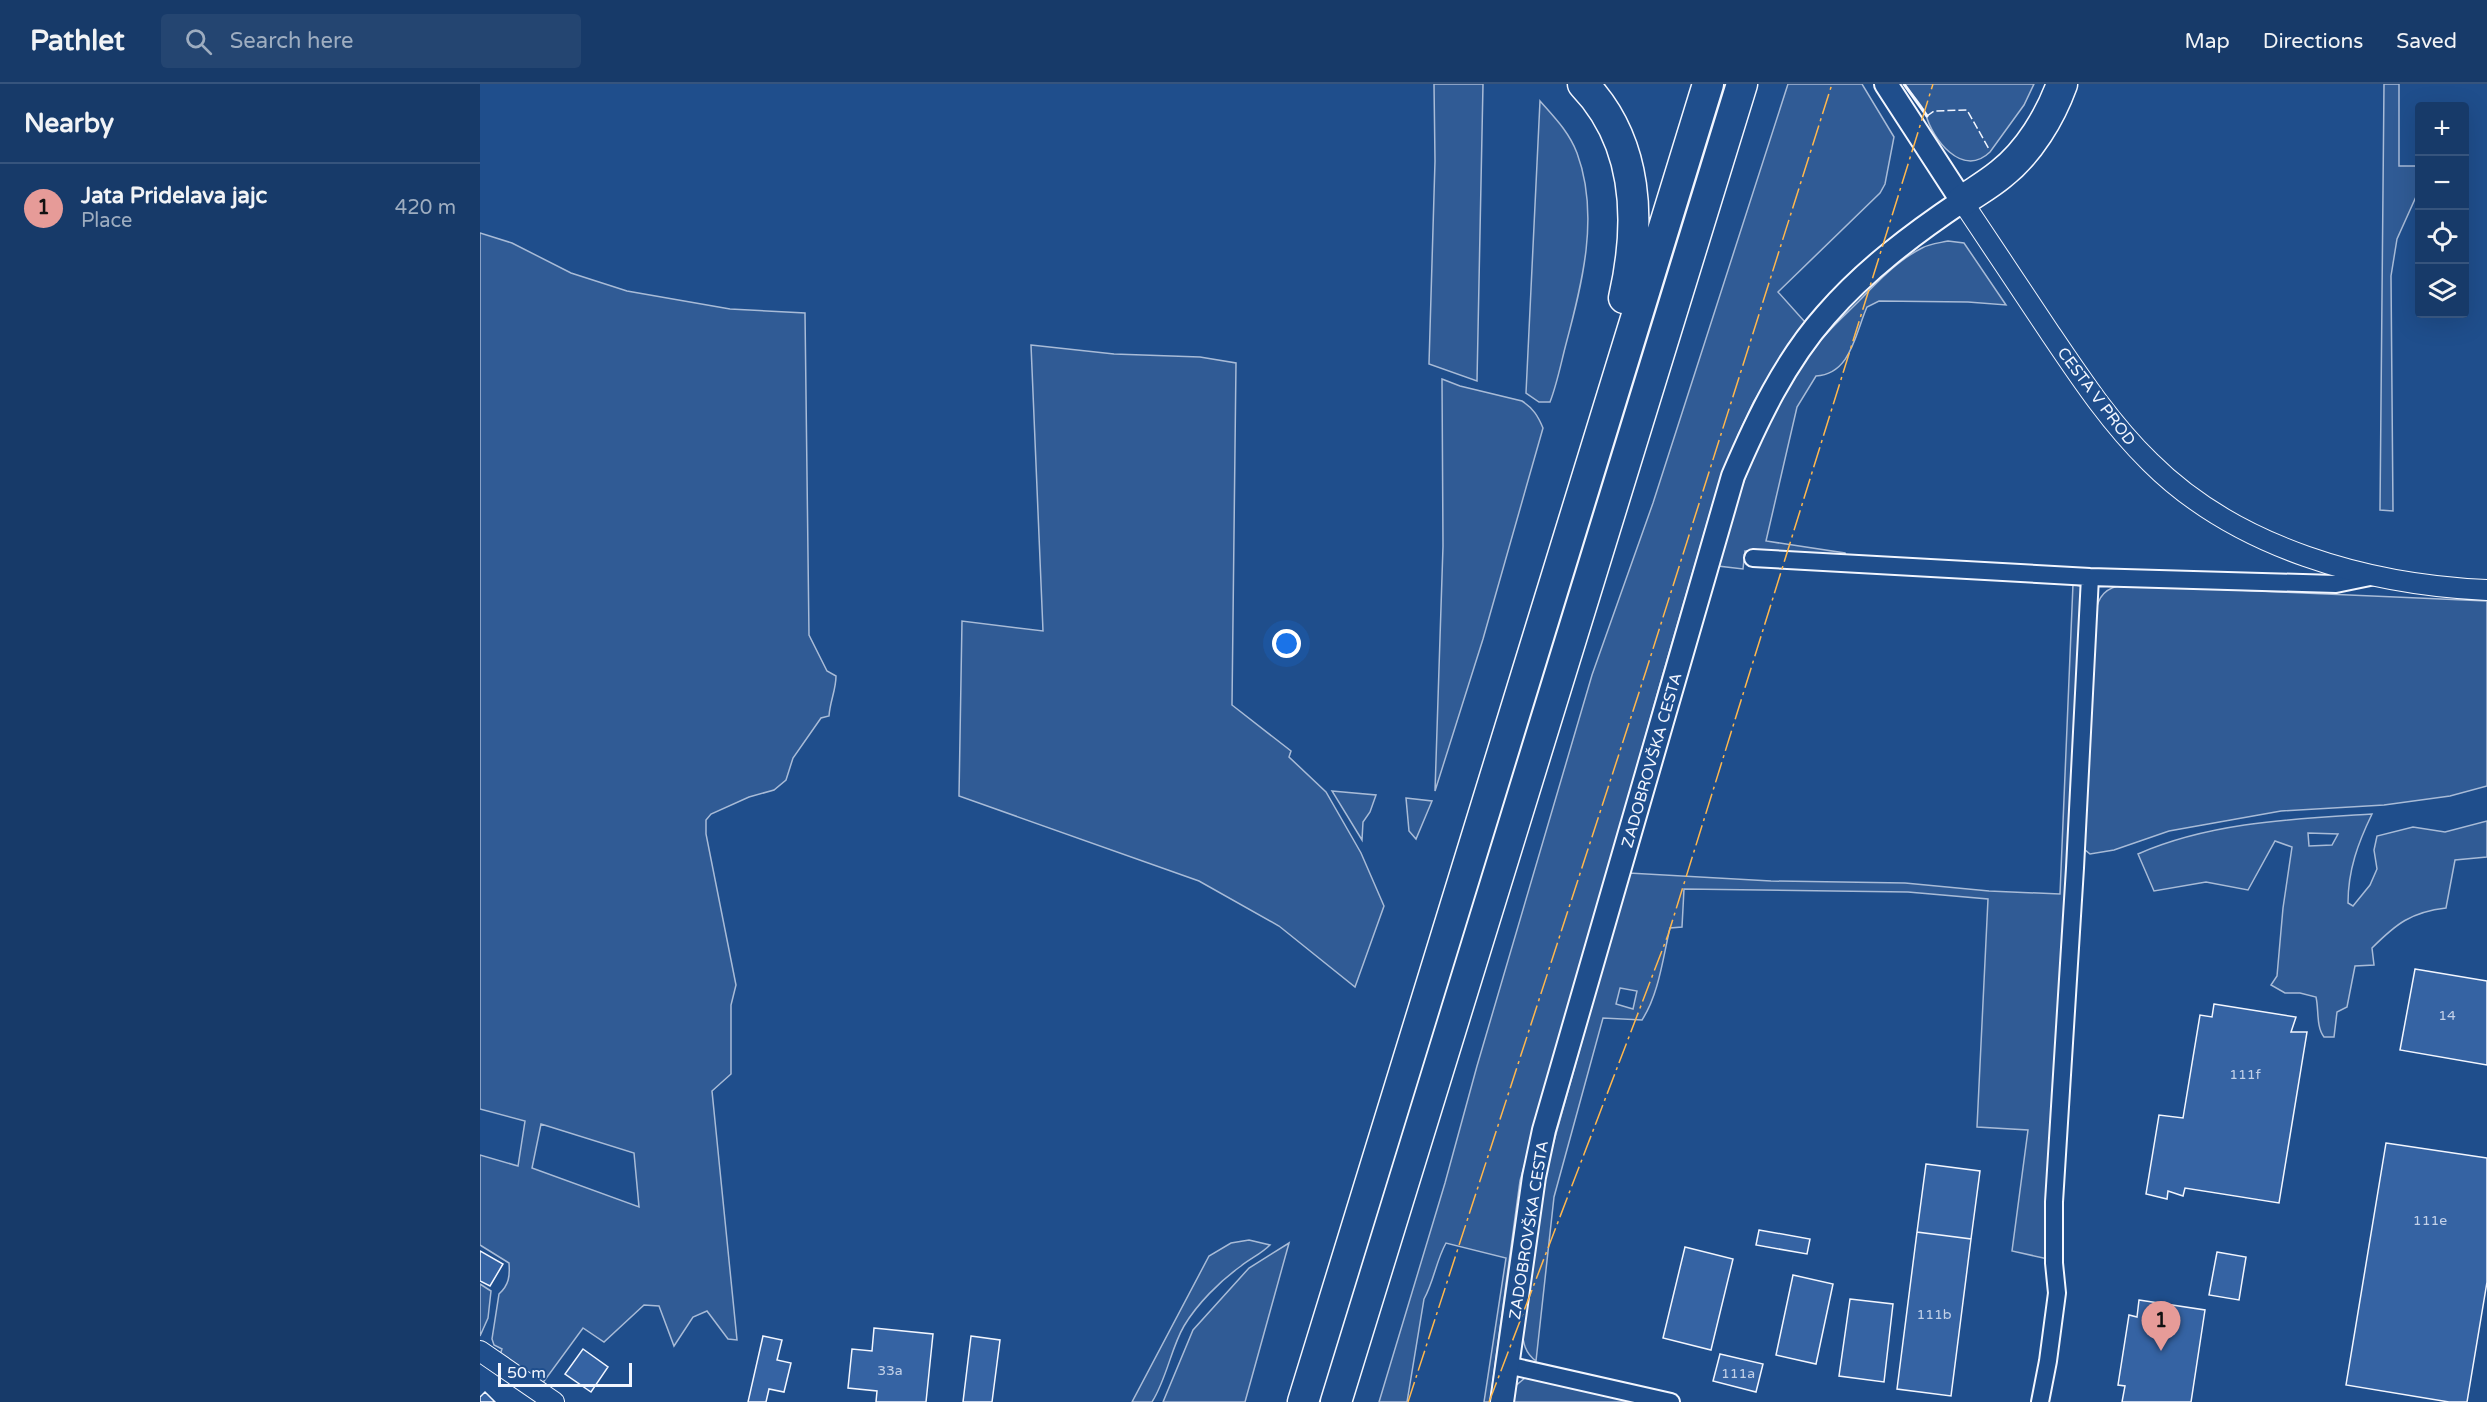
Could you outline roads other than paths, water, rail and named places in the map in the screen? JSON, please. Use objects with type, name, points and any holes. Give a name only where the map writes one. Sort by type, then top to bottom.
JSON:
[{"type":"highway","points":[[1583,84],[1599,103],[1618,135],[1629,169],[1634,208],[1630,269],[1608,354],[1605,415]]},
{"type":"highway","points":[[1303,1402],[1708,84]]},
{"type":"highway","points":[[1336,1402],[1743,84]]},
{"type":"highway","points":[[1962,201],[2011,138],[2043,84]]},
{"type":"highway","points":[[1962,201],[2001,175],[2023,153],[2053,105],[2062,84]]},
{"type":"main road","points":[[1886,84],[1962,201]]},
{"type":"main road","name":"ZADOBROVŠKA CESTA","points":[[1502,1402],[1534,1178],[1544,1130],[1733,476],[1769,399],[1794,358],[1825,315],[1900,244],[1962,201]]},
{"type":"street","name":"CESTA V PROD","points":[[1962,201],[2111,420],[2151,464],[2188,495],[2234,524],[2309,557],[2376,575],[2419,583],[2487,590]]},
{"type":"street","points":[[1753,558],[2090,577],[2336,584],[2376,575]]},
{"type":"street","points":[[2040,1402],[2057,1293],[2054,1263],[2054,1202],[2073,904],[2090,577]]},
{"type":"street","points":[[480,1351],[554,1402]]},
{"type":"street","points":[[1507,1365],[1671,1402]]},
{"type":"place","name":"Jata Pridelava jajc","points":[[2161,1351]]}]
